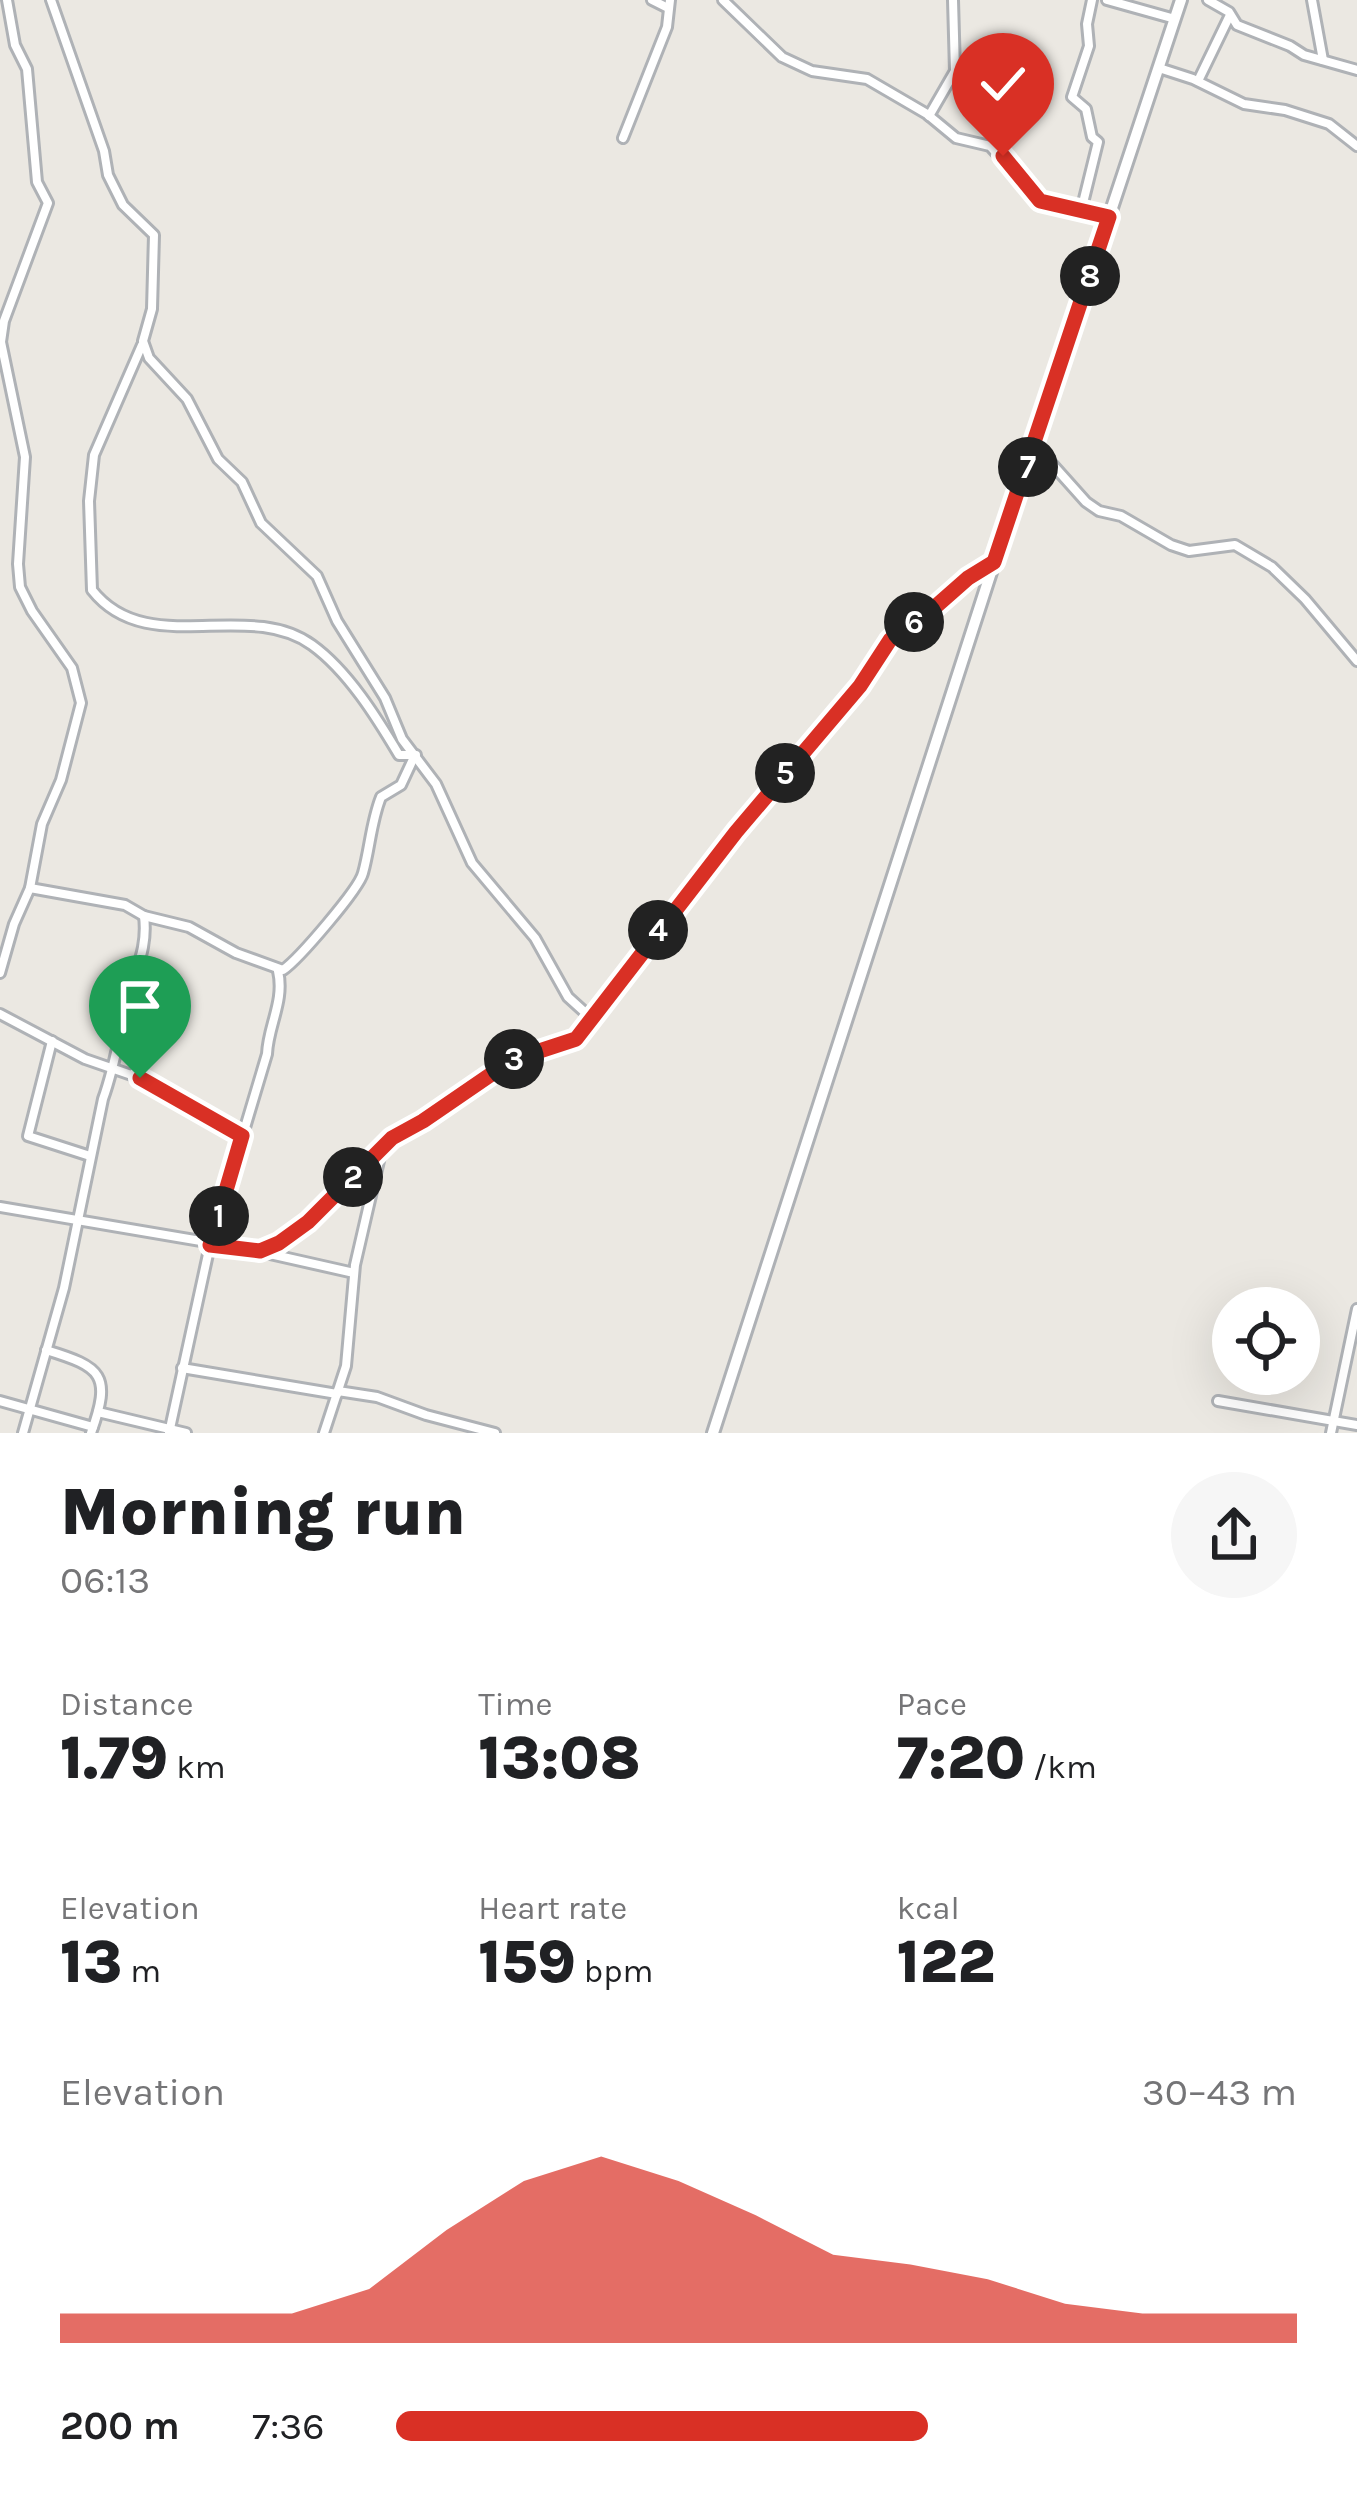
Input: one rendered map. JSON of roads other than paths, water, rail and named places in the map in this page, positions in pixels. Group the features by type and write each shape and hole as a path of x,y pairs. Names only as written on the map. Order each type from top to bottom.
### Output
{"main road":[{"path":"713,1433 1181,0"}],"street":[{"path":"0,973 30,888 42,824 61,780 81,703 72,668 24,596 18,563 25,457 1,333 48,203 38,182 27,69 15,45 7,0"},
{"path":"51,0 104,151 108,175 126,210 154,235 152,310 94,455 89,501 92,590 108,608 156,626 254,628 305,641 362,699 399,755 416,755"},
{"path":"623,138 668,27 669,4 658,6 652,0"},
{"path":"723,0 782,57 821,73 860,76 929,116 956,138 994,149 1040,201 1109,217"},
{"path":"929,116 956,71 953,0"},
{"path":"1081,211 1098,142 1086,109 1072,97 1089,46 1092,0"},
{"path":"1107,0 1175,19"},
{"path":"1208,0 1230,14 1237,25 1357,70"},
{"path":"1312,0 1323,59"},
{"path":"1198,81 1230,14"},
{"path":"1159,68 1244,104 1329,124 1357,146"},
{"path":"142,344 187,399 218,459 242,482 261,523 321,583 337,621 385,698 402,739 436,784 474,865 535,938 568,998 590,1018"},
{"path":"1036,446 1099,511 1121,516 1189,550 1235,544 1272,567 1357,661"},
{"path":"260,1251 297,1232 382,1147 512,1060 576,1039 736,832 860,686 890,640 994,562"},
{"path":"30,888 113,902 144,916 189,927 284,970 305,952 356,889 381,797 401,785 416,755"},
{"path":"22,1433 64,1288 129,993 146,948 144,916"},
{"path":"170,1432 210,1245 268,1035 276,1024 277,970"},
{"path":"0,1015 140,1078 242,1136"},
{"path":"52,1041 27,1132 41,1143 90,1156"},
{"path":"324,1433 346,1366 354,1273 382,1147"},
{"path":"0,1208 260,1251 354,1273"},
{"path":"1331,1433 1357,1309"},
{"path":"0,1401 92,1430 102,1389 95,1369 46,1350"},
{"path":"182,1368 376,1397 495,1433"},
{"path":"1219,1402 1357,1425"},
{"path":"98,1412 186,1433"}]}
